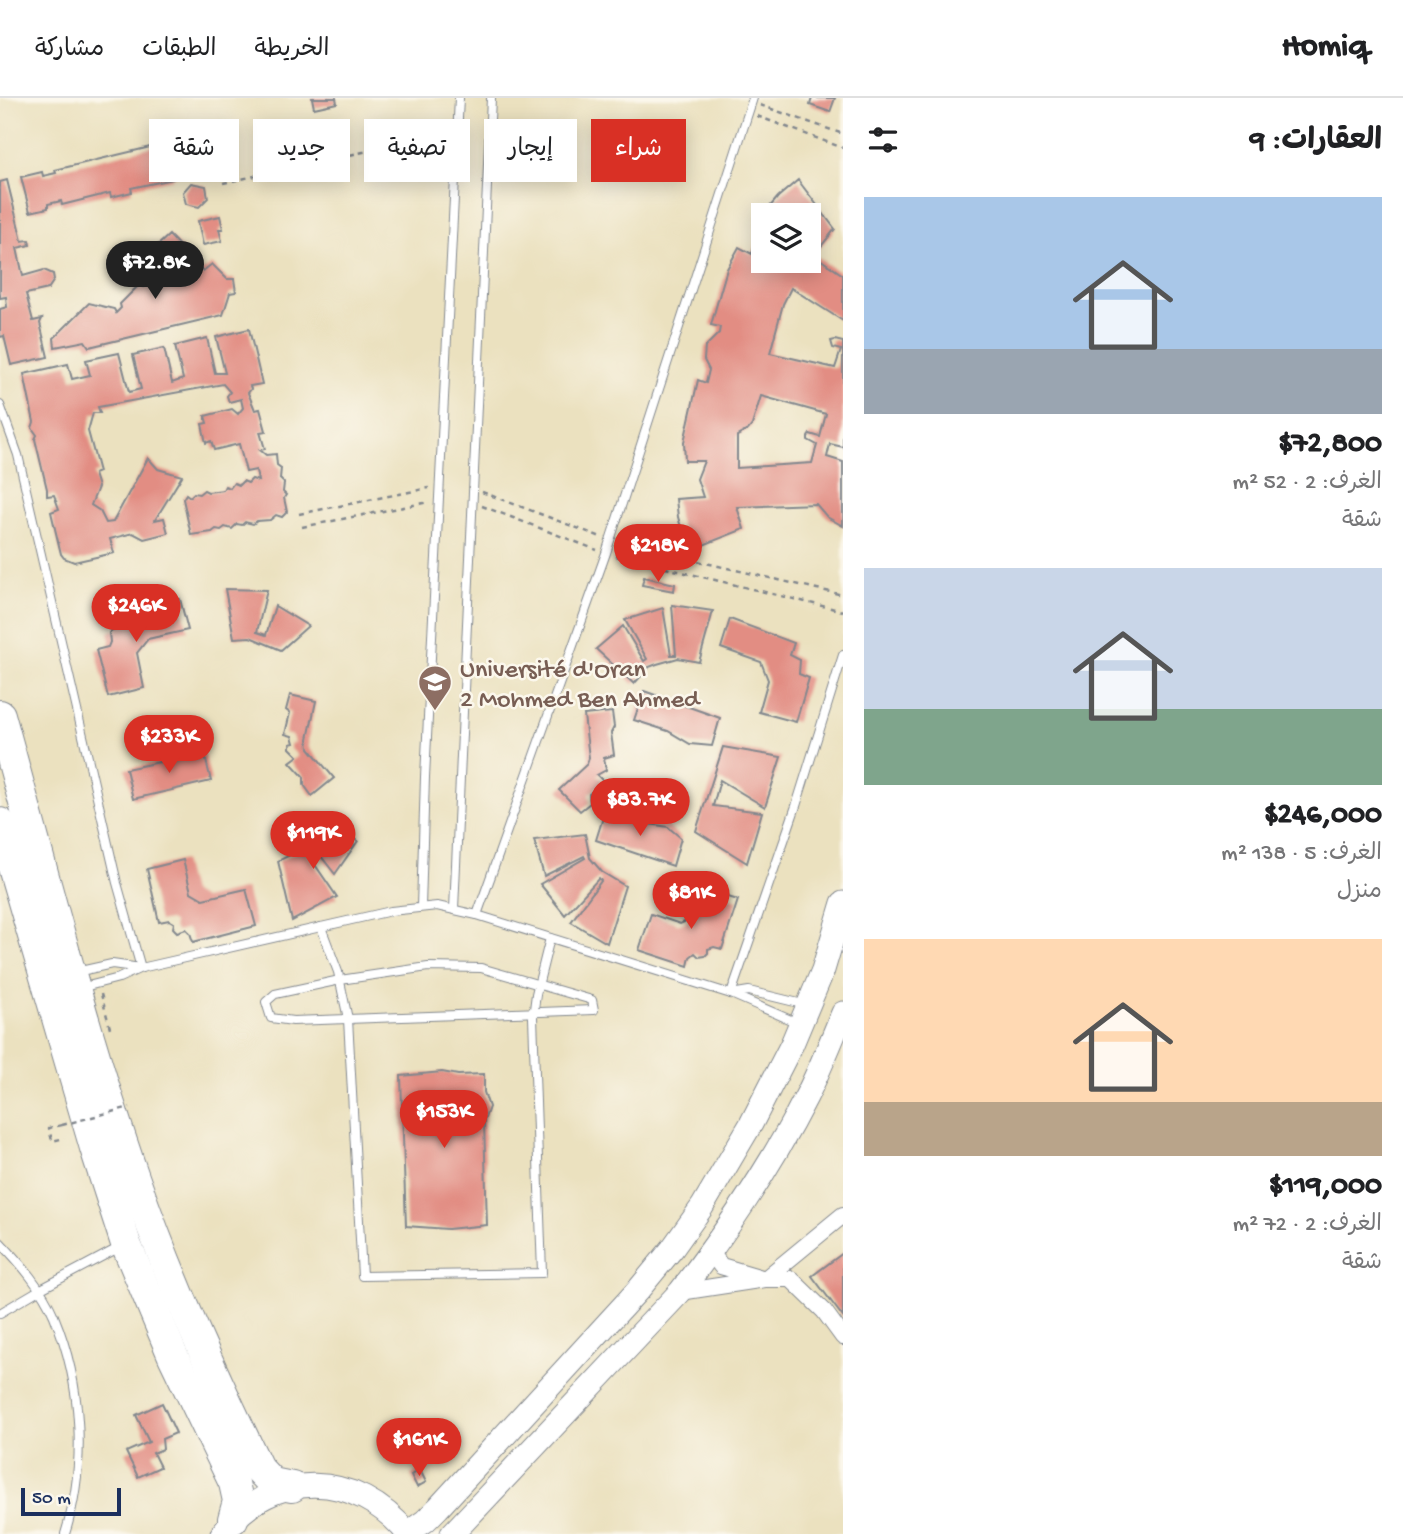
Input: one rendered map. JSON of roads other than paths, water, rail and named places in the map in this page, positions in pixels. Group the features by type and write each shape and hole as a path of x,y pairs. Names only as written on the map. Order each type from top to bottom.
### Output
{"highway":[{"path":"0,716 82,982 140,1239 173,1356 234,1483 238,1501 228,1527"},
{"path":"0,823 94,1148 140,1239 200,1345 258,1468 272,1483 292,1487"}],"main road":[{"path":"228,1527 260,1499 292,1487 314,1485 356,1493 376,1503 393,1517 407,1534 438,1508 639,1289 702,1207 751,1124 804,1015 822,970 843,902"},
{"path":"452,1534 680,1292 711,1252 761,1178 806,1097 843,1013"}],"street":[{"path":"765,1279 843,1215"},
{"path":"711,1252 721,1266 765,1279"},
{"path":"680,1292 765,1279 791,1279 824,1311 843,1338"}],"lane":[{"path":"421,906 459,98"},
{"path":"454,909 491,98"},
{"path":"477,915 606,553 752,100"},
{"path":"0,405 18,455 117,883 141,968"},
{"path":"731,994 796,806 843,655"},
{"path":"82,982 119,978 141,968 321,927 421,906 437,906 477,915 804,1015"},
{"path":"321,927 340,980 348,1019 362,1276 542,1273 533,1013 550,939"},
{"path":"82,982 113,964 141,968"},
{"path":"428,967 481,968 538,983 592,1000 594,1010 293,1021 271,1018 266,1002 275,994 340,980 428,967"},
{"path":"731,994 749,991 804,1015"},
{"path":"0,1313 39,1290 140,1239"},
{"path":"0,1242 39,1290 54,1317 75,1396 79,1437 78,1476 72,1514 65,1534"}],"place":[{"name":"Université d'Oran 2 Mohmed Ben Ahmed","path":"435,712"}]}
